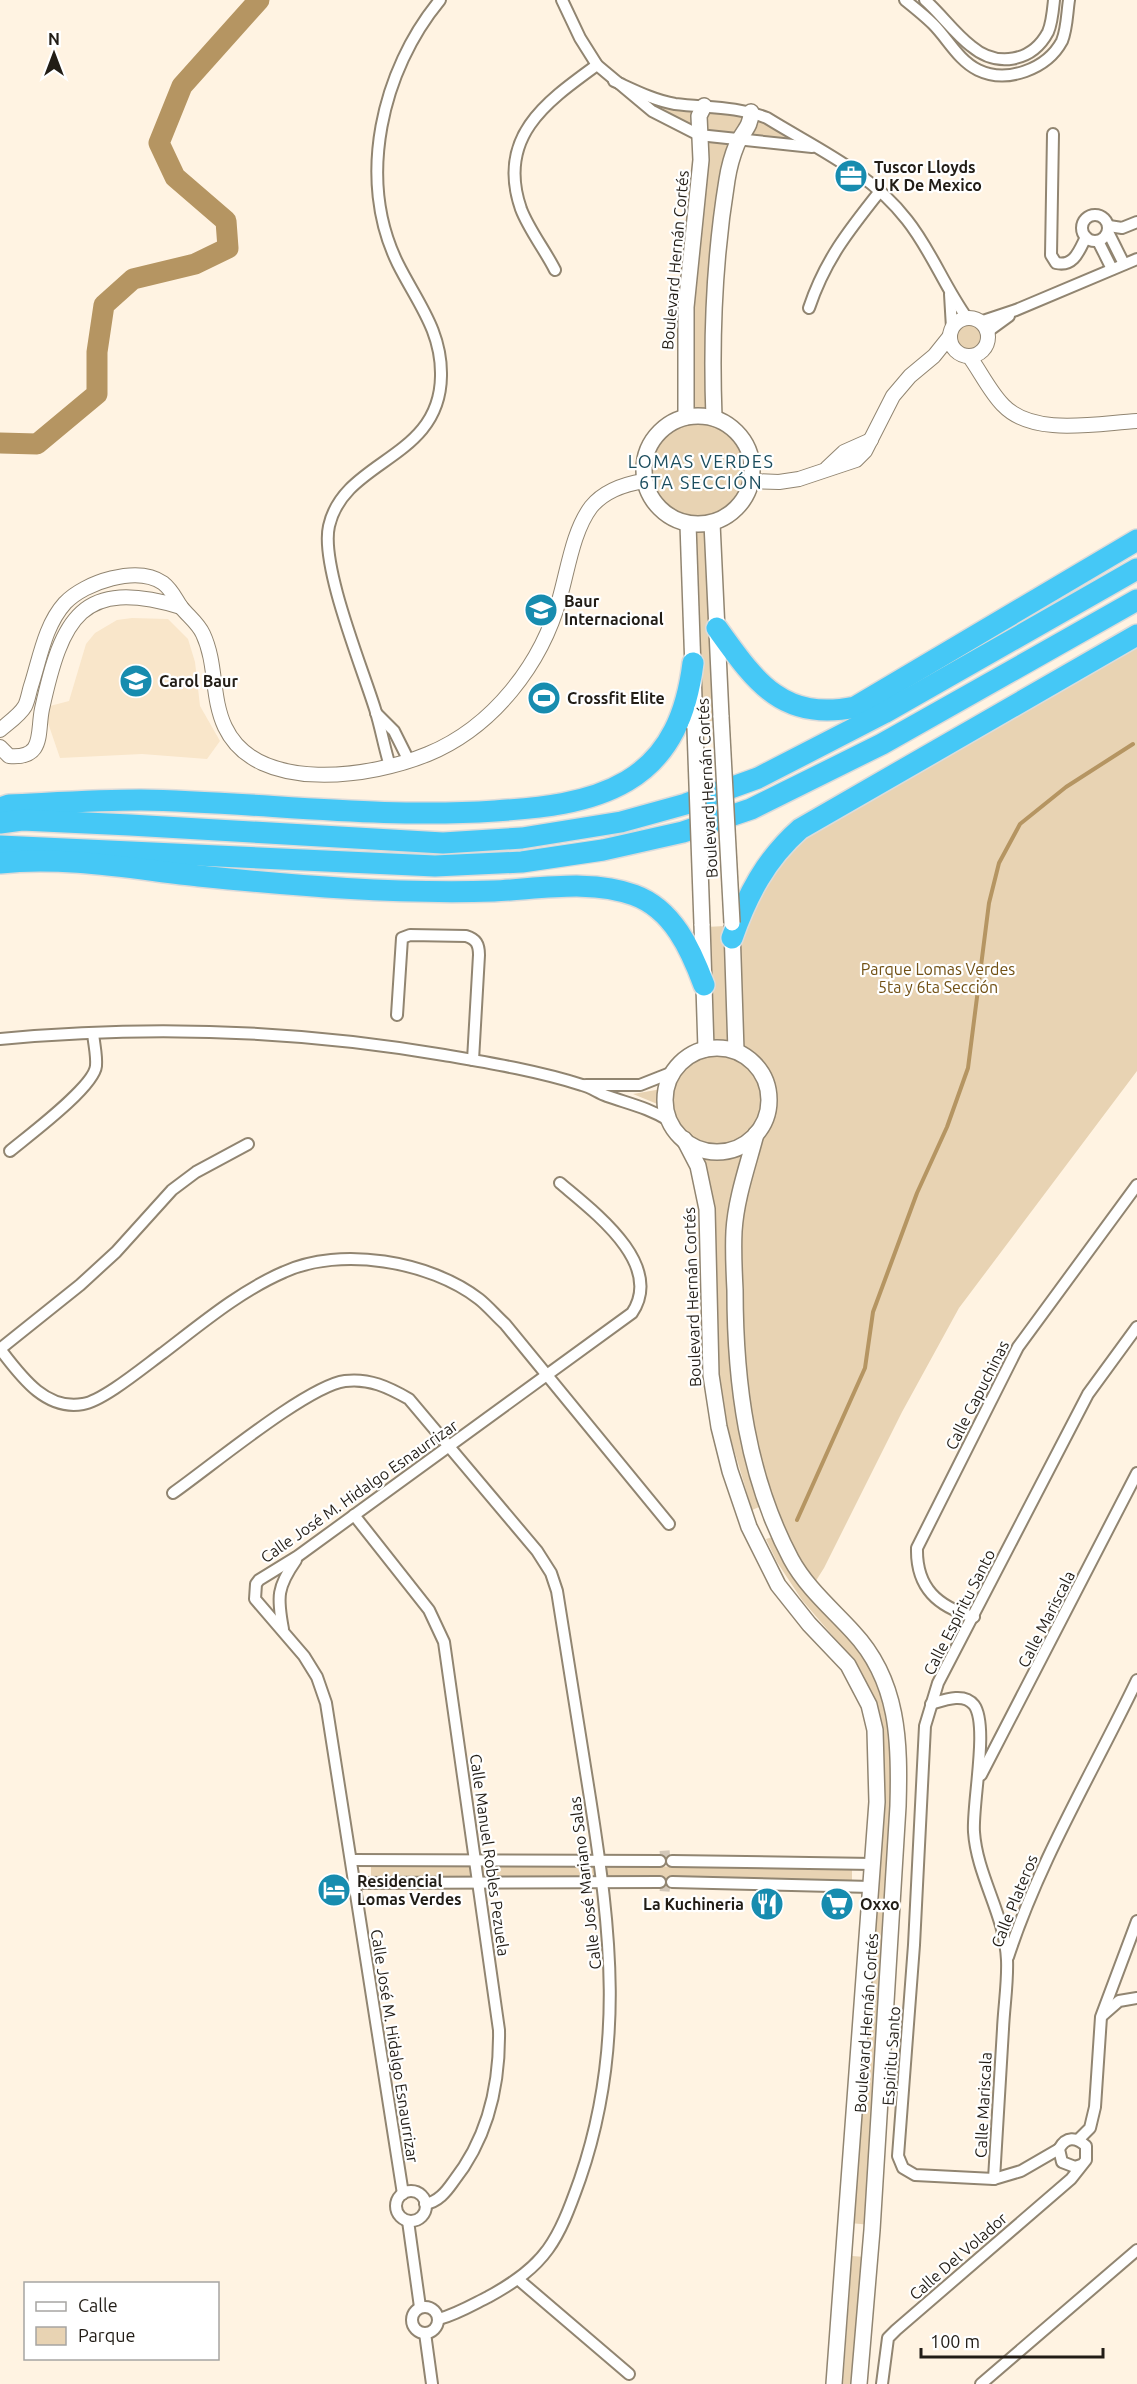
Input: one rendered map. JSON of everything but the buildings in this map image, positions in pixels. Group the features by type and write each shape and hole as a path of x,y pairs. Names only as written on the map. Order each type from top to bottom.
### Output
{"highway":[{"path":"717,628 744,666 789,705 812,711 844,710 855,707 1137,540"},
{"path":"0,823 22,820 443,843 522,838 621,822 686,804 758,778 884,713 1137,569"},
{"path":"0,846 435,866 522,862 603,850 683,832 751,809 882,744 1137,600"},
{"path":"732,930 763,869 785,842 800,829 1137,635"},
{"path":"0,808 9,805 140,800 320,811 447,814 533,808 568,802 605,793 628,781 648,765 664,747 683,716 693,663"},
{"path":"0,863 58,862 362,891 455,892 606,888 636,895 669,921 683,936 693,954 704,986"}],"main road":[{"name":"Boulevard Hernán Cortés","path":"686,417 686,307 701,160 699,116 704,106"},
{"path":"714,418 713,319 718,231 729,164 739,141 749,128 751,112"},
{"path":"686,417 714,418 731,428 744,442 752,461 752,480 747,495 726,517 712,523 688,524 668,516 652,501 644,480 644,460 652,440 667,426 686,417"},
{"name":"Boulevard Hernán Cortés","path":"712,523 736,1051"},
{"name":"Boulevard Hernán Cortés","path":"688,524 706,1049"},
{"path":"721,1048 736,1051 756,1066 767,1087 767,1112 756,1134 738,1147 715,1151 704,1150 684,1139 670,1121 665,1097 673,1072 681,1062 706,1049 721,1048"},
{"name":"Boulevard Hernán Cortés","path":"756,1134 738,1205 734,1231 735,1325 743,1418 770,1511 792,1561 812,1587 868,1649 891,1695 897,1721 898,1806 872,2230 859,2384"},
{"name":"Boulevard Hernán Cortés","path":"684,1139 698,1166 707,1209 711,1375 719,1427 747,1520 778,1585 809,1624 848,1665 869,1705 875,1730 877,1771 873,1864 834,2384"},
{"path":"747,1520 770,1511"},
{"path":"756,1541 778,1532"},
{"path":"847,2227 872,2230"},
{"path":"845,2252 869,2254"}],"street":[{"path":"390,766 376,713 336,588 328,555 329,526 341,499 362,478 418,436 434,412 441,378 439,342 426,311 397,262 384,223 378,183 379,143 386,102 396,71 414,36 440,0"},
{"path":"562,0 580,38 597,65 652,111 699,135 815,148"},
{"path":"905,0 934,25 959,56 979,70 1006,76 1033,69 1053,52 1062,40 1069,0"},
{"path":"926,0 971,47 996,60 1020,58 1038,46 1049,30 1054,0"},
{"path":"555,270 522,212 514,183 518,150 530,121 550,99 597,65"},
{"path":"614,81 654,99 751,112 767,118 861,173 906,218 926,246 950,294 978,324 988,382"},
{"path":"1053,134 1051,255 1056,263 1064,264 1073,260 1086,237 1082,226 1089,216 1102,216 1124,264"},
{"path":"809,308 817,283 838,244 880,191"},
{"path":"1098,241 1108,229 1122,228 1137,222"},
{"path":"1086,237 1098,241 1112,269"},
{"path":"752,480 779,482 799,479 826,468 844,452 871,440 893,396 910,376 934,356 958,321 978,324 1137,259"},
{"path":"950,294 951,344 988,382 1003,405 1021,418 1037,424 1137,421"},
{"path":"934,356 982,350"},
{"path":"0,730 25,706 50,625 65,603 87,586 105,579 129,576 160,581 172,591 181,607 202,631 208,646 216,701 226,730 247,753 287,772 332,774 409,761 446,745 464,734 481,722 516,686 547,635 557,611 575,542 591,507 612,491 644,480"},
{"path":"0,747 9,756 22,757 38,743 42,710 66,631 78,615 108,597 131,596 181,607"},
{"path":"376,713 394,731 409,761"},
{"path":"397,1015 402,938 422,935 466,936 474,939 479,946 479,955 473,1060"},
{"path":"0,1039 140,1031 241,1033 351,1041 473,1060 584,1085 606,1096 651,1109 670,1121"},
{"path":"10,1151 66,1104 91,1078 96,1067 93,1033"},
{"path":"584,1085 610,1083 626,1086 653,1081 673,1072"},
{"path":"624,1100 626,1086"},
{"path":"248,1144 196,1172 172,1190 102,1265 0,1349 25,1380 44,1396 62,1403 83,1404 96,1399 134,1374 231,1302 284,1271 323,1261 385,1261 450,1281 479,1299 505,1324 669,1524"},
{"name":"Calle José M. Hidalgo Esnaurrizar","path":"403,2194 326,1703 317,1677 283,1629 259,1607 255,1590 260,1580 298,1556 632,1313 640,1293 641,1278 627,1250 610,1228 560,1183"},
{"name":"Calle Capuchinas","path":"974,1617 952,1611 933,1597 922,1580 916,1563 917,1548 1018,1347 1137,1185"},
{"name":"Calle Espíritu Santo","path":"914,1945 926,1726 938,1683 1088,1394 1137,1327"},
{"name":"Calle José Mariano Salas","path":"173,1493 308,1396 343,1381 366,1380 388,1387 410,1399 537,1551 551,1573 557,1591 603,1882 611,1998 610,2047 602,2100 590,2149 559,2233 533,2268 519,2280 468,2307 439,2319"},
{"name":"Calle Mariscala","path":"979,1778 1137,1473"},
{"name":"Calle Manuel Robles Pezuela","path":"354,1515 429,1610 439,1627 448,1665 499,2030 496,2086 478,2144 445,2193 433,2203 425,2204"},
{"path":"283,1629 279,1606 281,1582 298,1556"},
{"name":"Calle Plateros","path":"1007,1960 1023,1911 1059,1833 1137,1680"},
{"name":"Calle Plateros","path":"931,1704 956,1697 974,1705 979,1716 979,1778 974,1805 974,1835 1000,1921 1007,1960"},
{"path":"351,1860 645,1860 660,1858"},
{"path":"672,1858 687,1862 873,1864"},
{"path":"709,1862 709,1882"},
{"path":"354,1883 646,1882 660,1884"},
{"path":"672,1884 709,1882 871,1887"},
{"path":"1078,2139 1090,2128 1095,2107 1101,2018 1137,1921"},
{"name":"Espiritu Santo","path":"914,1945 898,2156 903,2168 915,2175 994,2179"},
{"name":"Calle Mariscala","path":"994,2179 1007,1960"},
{"path":"1101,2018 1119,2001 1137,1998"},
{"path":"994,2179 1021,2171 1059,2149 1070,2139 1078,2139 1086,2146 1088,2152 1086,2160 1075,2167 1062,2163 1059,2149"},
{"name":"Calle Del Volador","path":"882,2384 888,2338 1063,2186 1081,2165"},
{"path":"417,2193 425,2204 421,2217 408,2221 402,2218 396,2205 403,2194 417,2193"},
{"path":"408,2221 420,2307 411,2319 413,2326 425,2333"},
{"path":"981,2384 1137,2250"},
{"path":"519,2280 629,2374"},
{"path":"420,2307 428,2306 435,2311 439,2319 437,2326 425,2333"},
{"path":"425,2333 432,2384"}],"shaded area":[{"name":"Carol Baur","path":"168,619 188,639 195,662 200,706 220,741 207,759 142,754 60,758 47,720 50,706 69,701 86,644 95,633 117,620"}],"green space":[{"path":"614,81 654,99 751,112 815,148 739,141 729,164 713,417 687,416 699,135"},
{"path":"969,318 982,324 988,337 982,350 969,356 956,350 950,337 956,324"},
{"path":"698,419 718,423 734,434 745,450 749,470 745,490 734,506 718,517 698,521 678,517 662,506 651,490 647,470 651,450 662,434 678,423"},
{"path":"711,524 721,717 695,728 689,525"},
{"name":"Parque Lomas Verdes 5ta y 6ta Sección","path":"1137,635 1137,1071 959,1308 902,1412 824,1568 812,1587 764,1505 752,1510 724,1416 718,1374 716,1259 688,1143 711,1152 734,1151 749,1144 734,1258 751,1165 769,1111 771,1093 764,1074 755,1063 738,1052 733,938 774,855"},
{"path":"725,926 729,1050 708,1049 706,927"},
{"path":"724,1054 738,1059 747,1064 763,1081 766,1101 760,1120 746,1136 728,1146 708,1147 688,1136 672,1110 633,1094 673,1087 687,1068 708,1055"},
{"path":"776,1536 877,1669 898,1757 871,2225 850,2223 876,1705 850,1656 802,1600 777,1562 766,1539"},
{"path":"371,1866 852,1867 852,1880 371,1879"},
{"path":"852,2256 865,2257 857,2384 843,2384"}],"waterway":[{"path":"0,443 37,444 97,394 97,352 104,305 133,279 195,264 228,248 226,221 175,177 159,143 182,86 259,0"},
{"path":"797,1520 865,1368 873,1312 917,1193 947,1127 968,1068 989,903 999,863 1020,824 1066,787 1133,744"}],"tunnel":[{"path":"660,1856 672,1855"},
{"path":"660,1886 673,1887"}],"place":[{"name":"Tuscor Lloyds U K De Mexico","path":"851,176"},
{"name":"Baur Internacional","path":"541,610"},
{"name":"Carol Baur","path":"136,681"},
{"name":"Crossfit Elite","path":"544,698"},
{"name":"Residencial Lomas Verdes","path":"334,1890"},
{"name":"La Kuchineria","path":"767,1904"},
{"name":"Oxxo","path":"837,1904"}],"district":[{"name":"LOMAS VERDES 6TA SECCIÓN","path":"701,472"}]}
